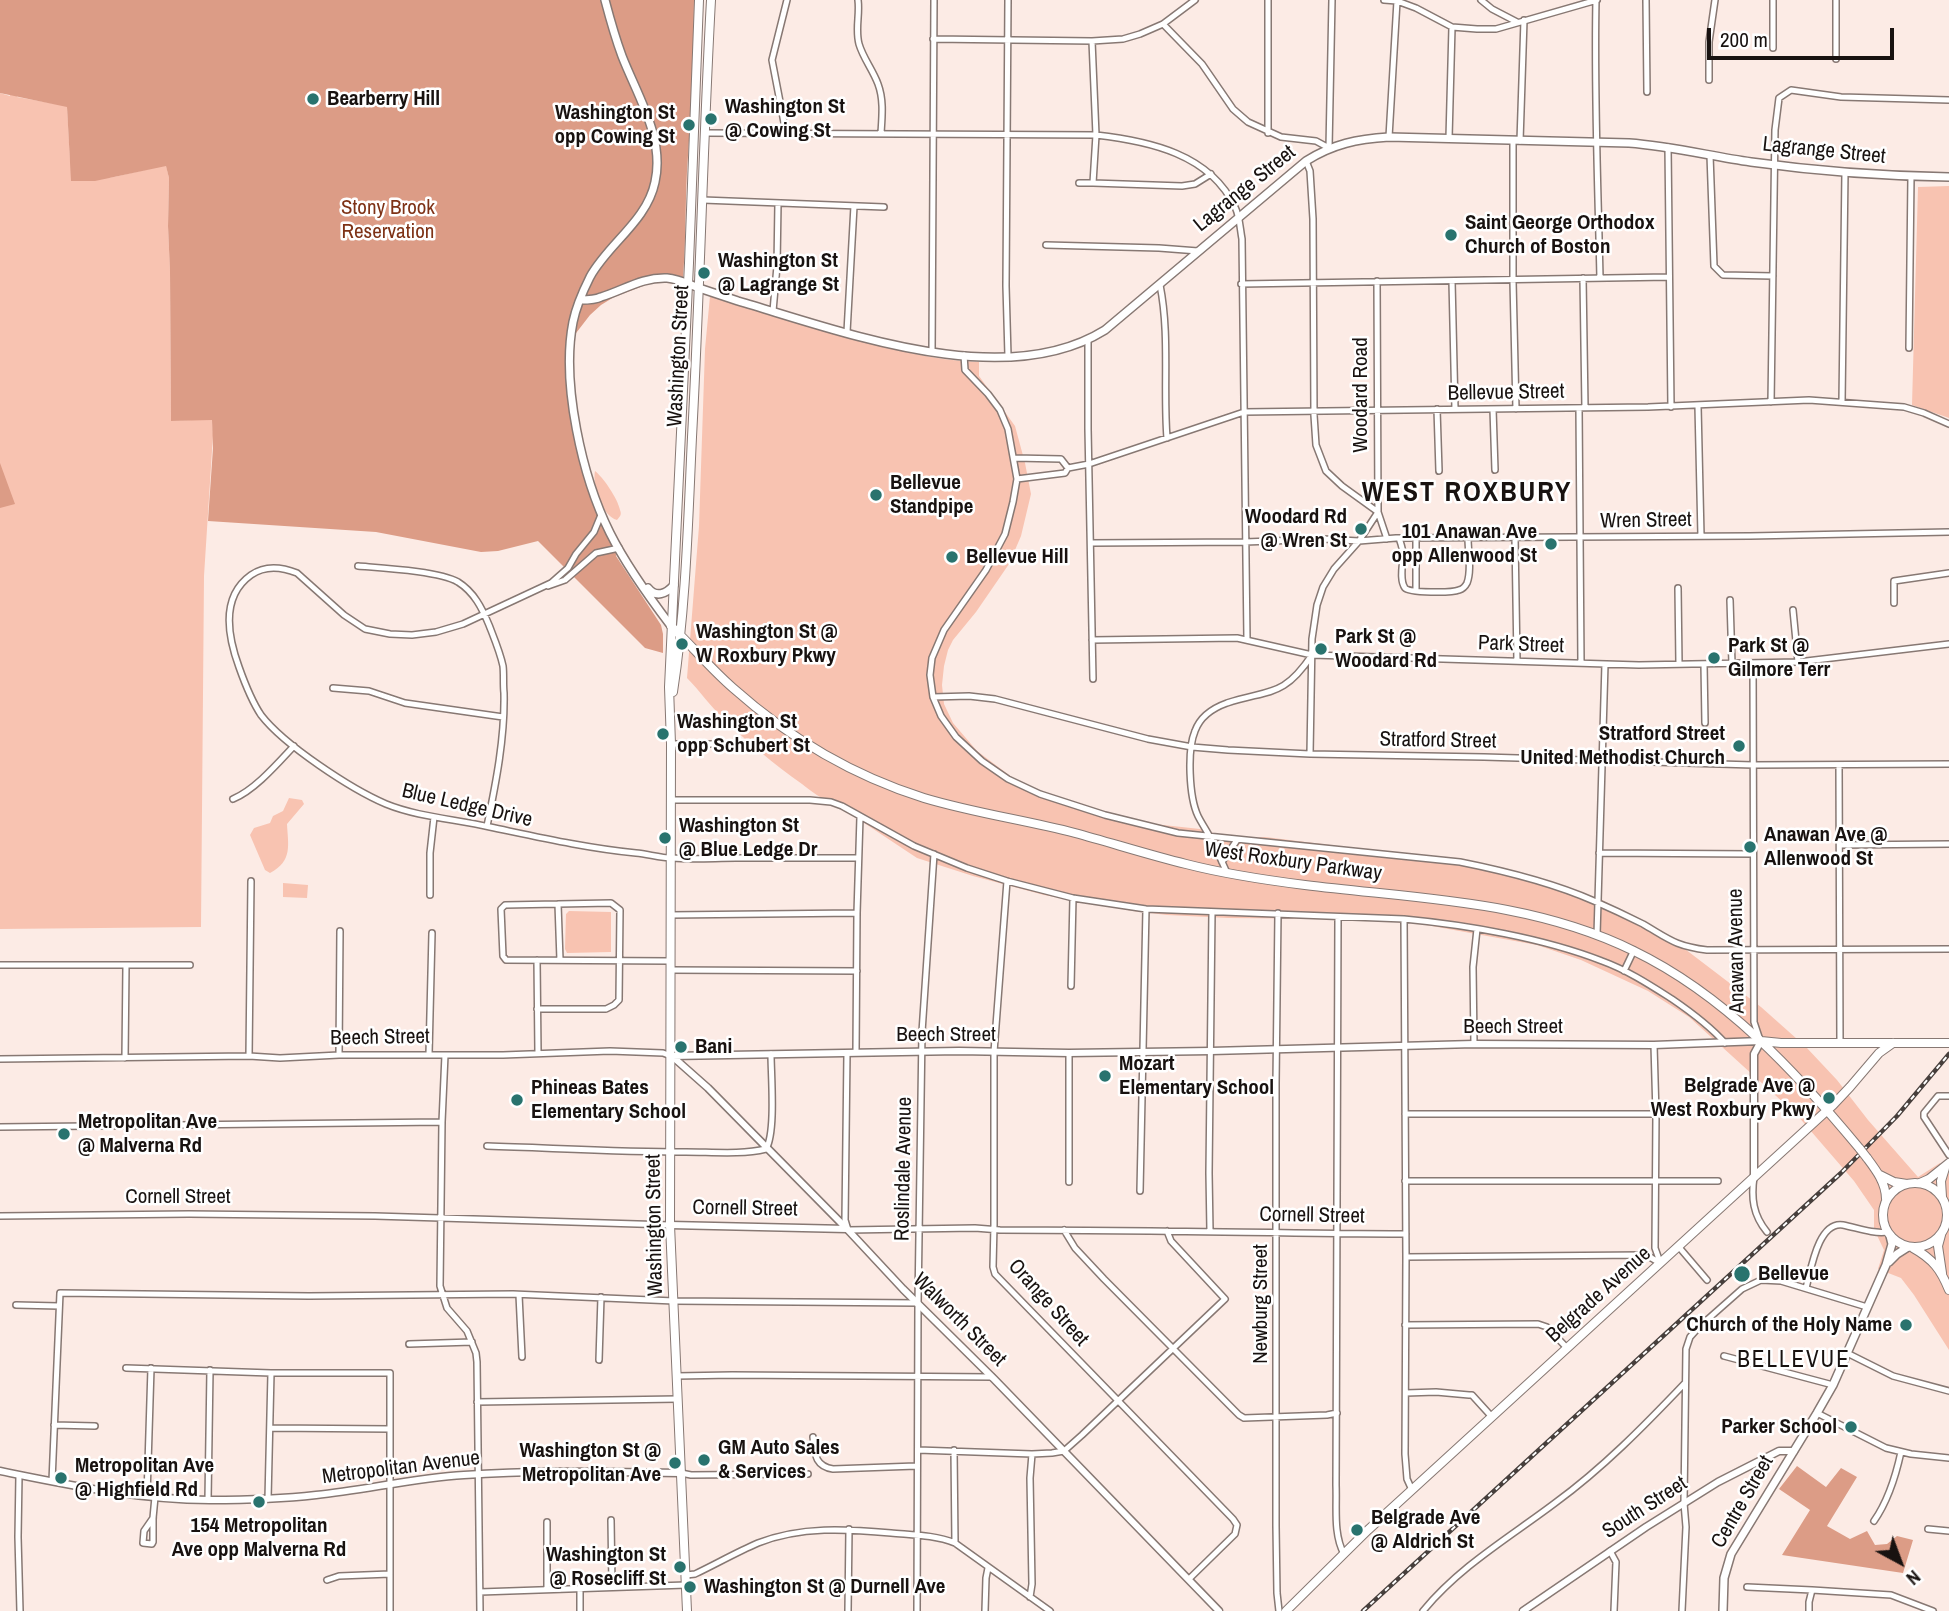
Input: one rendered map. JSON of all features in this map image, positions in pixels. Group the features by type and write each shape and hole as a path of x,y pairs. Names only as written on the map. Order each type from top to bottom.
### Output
{"main road":[{"path":"605,0 613,31 650,125 656,149 655,182 644,207 591,276 580,300 569,349 571,385 580,446 601,514 626,561 671,626"},
{"name":"Washington Street","path":"687,1611 670,1225 671,744 667,657 674,585 699,0"},
{"name":"Washington Street","path":"670,712 680,634 687,543 711,0"},
{"name":"Lagrange Street","path":"580,300 600,298 647,279 666,278 889,344 964,355 1032,355 1059,351 1105,330 1306,161 1329,148 1359,139 1389,137 1629,143 1845,172 1949,177"},
{"path":"626,561 651,592 664,594 674,585"},
{"name":"West Roxbury Parkway","path":"671,626 733,688 760,710 811,745 855,770 909,793 1227,873 1305,885 1481,905 1525,914 1597,935 1634,950 1699,990 1761,1041 1827,1110 1878,1172 1886,1191 1886,1202"},
{"name":"Beech Street","path":"1761,1041 1893,1043"},
{"path":"1893,1043 1949,1043"},
{"name":"Belgrade Avenue","path":"1286,1611 1412,1490 1827,1110 1879,1054 1893,1043"},
{"path":"1942,1273 1926,1256 1900,1244 1889,1234 1883,1217 1886,1202 1896,1189 1929,1179 1948,1164"},
{"path":"1948,1164 1941,1181 1947,1214 1946,1224 1938,1246 1942,1273 1949,1290"},
{"path":"1878,1172 1894,1182 1930,1187 1943,1199"},
{"path":"1909,1247 1927,1245 1942,1233"},
{"name":"Centre Street","path":"1723,1611 1723,1583 1731,1553 1833,1385 1886,1265 1892,1244 1889,1234"},
{"name":"Centre Street","path":"1886,1265 1909,1247"}],"street":[{"path":"786,133 772,60 787,0"},
{"path":"858,0 857,33 865,60 879,86 882,102 881,133"},
{"path":"932,352 934,0"},
{"path":"1008,0 1008,356"},
{"path":"933,39 1123,39 1163,24 1195,0"},
{"path":"1268,0 1268,133"},
{"path":"1163,24 1202,64 1233,109 1248,122 1268,133 1315,141 1329,148 1332,0"},
{"path":"1384,0 1397,1 1416,8 1452,27 1477,29 1496,29 1596,0 1600,278"},
{"path":"1481,0 1492,9 1520,21"},
{"path":"1646,0 1647,92"},
{"path":"1709,80 1709,42 1715,0"},
{"path":"1773,0 1773,48"},
{"path":"1836,0 1836,59"},
{"path":"1389,137 1397,1"},
{"path":"1516,409 1513,281 1520,21"},
{"path":"1449,138 1452,27"},
{"path":"1093,41 1096,135 1093,183"},
{"path":"1771,402 1775,130 1779,98 1791,90 1841,97 1949,100"},
{"path":"706,133 1096,135 1165,149 1194,162 1210,174 1225,190 1236,208 1242,239 1247,639"},
{"path":"1668,147 1671,407"},
{"path":"1710,155 1714,266 1723,275 1773,276"},
{"path":"1306,161 1310,171 1313,219 1316,445 1326,471 1378,512 1323,587 1313,622 1310,754"},
{"path":"1842,402 1845,172"},
{"path":"1079,183 1182,187 1195,184 1210,174"},
{"path":"1909,348 1911,176"},
{"path":"703,200 884,207"},
{"path":"773,311 778,203"},
{"path":"848,332 854,206"},
{"path":"1046,245 1198,251"},
{"path":"1241,284 1669,277"},
{"path":"1581,663 1583,278"},
{"name":"Woodard Road","path":"1377,281 1378,512 1387,539"},
{"path":"1452,281 1455,409"},
{"path":"1160,285 1165,332 1167,438"},
{"path":"1088,340 1093,679"},
{"path":"933,697 930,675 937,643 986,570 1004,534 1017,479 1008,429 1000,410 965,370 964,355"},
{"name":"Bellevue Street","path":"1017,479 1057,476 1065,473 1068,468 1089,464 1244,412 1671,407 1809,400 1903,407 1949,425"},
{"path":"1698,406 1701,536"},
{"path":"1493,409 1495,470"},
{"path":"1437,410 1439,471"},
{"name":"Bellevue Street","path":"1014,458 1061,459 1068,468"},
{"name":"Blue Ledge Drive","path":"545,586 568,568 594,532 601,514"},
{"name":"Wren Street","path":"1091,542 1245,542 1324,538 1359,541 1399,538 1776,536 1949,532"},
{"path":"1399,538 1403,553 1403,585 1408,591 1448,592 1461,590 1466,586 1468,538"},
{"path":"1416,538 1416,592"},
{"path":"1516,538 1517,661"},
{"name":"Blue Ledge Drive","path":"619,548 596,553 565,580 545,586 463,624 436,632 412,635 365,629 344,615 297,573 276,568 255,572 239,587 233,599 229,621 231,644 254,704 272,727 332,773 385,803 434,817 571,845 671,858 858,858"},
{"path":"358,566 443,576 456,581 471,592 485,614 503,668 503,717 494,796 487,826"},
{"path":"1894,603 1894,581 1949,573"},
{"path":"1678,588 1679,664"},
{"path":"1730,600 1732,664"},
{"path":"1793,610 1798,662"},
{"name":"Park Street","path":"1092,640 1247,639 1312,655 1605,664 1798,662 1949,644"},
{"path":"1227,873 1192,798 1190,785 1195,730 1206,715 1216,708 1273,692 1291,681 1312,655"},
{"name":"Anawan Avenue","path":"1753,663 1755,1022 1761,1041 1754,1054 1753,1205 1758,1220 1767,1232"},
{"path":"1597,935 1605,664"},
{"path":"1704,664 1705,723"},
{"path":"333,688 369,691 405,704 503,717"},
{"name":"Stratford Street","path":"933,697 969,696 995,699 1090,725 1192,747 1310,754 1753,765 1949,764"},
{"name":"West Roxbury Parkway","path":"933,697 948,727 982,761 1008,779 1040,794 1105,815 1178,833 1460,862 1538,881 1597,902 1642,924 1672,943 1707,950 1754,949"},
{"path":"671,744 733,744"},
{"path":"233,799 250,789 294,746"},
{"path":"1839,765 1840,1043"},
{"path":"671,800 831,802 934,855 1007,881 1073,898 1146,909 1404,919 1477,929 1573,950 1624,971 1691,1012 1725,1043"},
{"path":"430,895 430,853 434,817"},
{"path":"856,1052 860,817"},
{"path":"1222,862 1237,840"},
{"path":"1840,845 1949,844"},
{"path":"1600,853 1753,853"},
{"name":"Roslindale Avenue","path":"917,1611 918,1229 922,1032 934,855"},
{"path":"249,1056 251,881"},
{"name":"Orange Street","path":"1007,881 994,1052 993,1267 995,1274 1237,1525 1236,1534 1189,1579"},
{"path":"1071,986 1073,898"},
{"path":"537,1009 610,1008 619,1000 620,961 620,910 611,903 505,905 501,909 503,956 506,960 620,961 857,971"},
{"path":"558,904 559,960"},
{"path":"1140,1191 1146,909"},
{"path":"1210,1231 1212,912"},
{"path":"670,915 857,913"},
{"name":"Newburg Street","path":"1279,913 1279,1611"},
{"path":"1338,917 1337,1532 1344,1554"},
{"path":"1404,919 1406,1468 1412,1490"},
{"path":"1474,1044 1473,967 1477,929"},
{"path":"340,931 340,1055"},
{"path":"429,1054 432,933"},
{"path":"1754,949 1949,949"},
{"path":"1624,971 1634,950"},
{"path":"537,960 538,1053"},
{"path":"0,965 190,965"},
{"path":"125,1058 126,966"},
{"name":"Beech Street","path":"0,1059 249,1056 280,1058 610,1051 663,1053 671,1056 856,1052 1069,1053 1474,1044 1654,1045 1761,1041"},
{"path":"1654,1045 1655,1248 1660,1263"},
{"path":"847,1053 845,1220 848,1230"},
{"path":"1069,1053 1069,1182"},
{"path":"487,1146 671,1152 766,1149 770,1143 771,1126 771,1054"},
{"path":"445,1055 440,1286 447,1308 467,1331 478,1362 480,1611"},
{"name":"Walworth Street","path":"671,1056 700,1081 848,1230 1219,1611"},
{"path":"1949,1096 1938,1096 1924,1113 1926,1121 1949,1155"},
{"path":"1713,1110 1754,1109"},
{"path":"1405,1114 1656,1114"},
{"path":"0,1127 442,1122"},
{"path":"1405,1181 1718,1181"},
{"name":"Cornell Street","path":"0,1216 189,1214 441,1218 848,1230 1406,1234"},
{"path":"1806,1288 1822,1237 1831,1227 1838,1225 1889,1234"},
{"path":"1063,1230 1075,1248 1239,1415 1244,1418 1338,1413"},
{"path":"918,1450 1032,1454 1064,1451 1225,1299 1171,1241 1167,1231"},
{"path":"1678,1246 1707,1280"},
{"path":"1406,1257 1642,1255 1660,1263"},
{"path":"1682,1611 1686,1527 1685,1383 1686,1349 1690,1337 1742,1289 1765,1280 1781,1281 1867,1307"},
{"path":"51,1481 60,1293 309,1296 442,1294 674,1301 918,1303"},
{"path":"519,1295 522,1357"},
{"path":"598,1360 601,1297"},
{"path":"16,1305 59,1306"},
{"path":"1405,1325 1538,1324 1547,1327 1567,1348"},
{"path":"410,1344 471,1342"},
{"path":"1847,1353 1893,1376 1949,1391"},
{"path":"1724,1356 1833,1385"},
{"path":"125,1368 271,1373 390,1373 390,1611"},
{"path":"151,1368 153,1518"},
{"path":"208,1500 210,1370"},
{"path":"268,1499 271,1373"},
{"path":"677,1376 992,1377"},
{"path":"1427,1610 1459,1573 1558,1502 1613,1456 1685,1383"},
{"path":"1406,1393 1472,1395 1492,1417"},
{"path":"477,1402 678,1399"},
{"path":"1817,1413 1886,1448 1949,1458"},
{"path":"54,1425 95,1426"},
{"path":"270,1428 390,1429"},
{"path":"813,1437 817,1459 824,1467 916,1466"},
{"path":"954,1450 955,1543"},
{"name":"South Street","path":"1523,1611 1718,1482 1779,1451 1794,1451"},
{"path":"1874,1521 1881,1511 1901,1452"},
{"path":"1030,1597 1032,1454"},
{"name":"Metropolitan Avenue","path":"0,1471 151,1496 208,1500 316,1495 462,1475 615,1472 691,1475 808,1474"},
{"path":"19,1475 20,1611"},
{"path":"611,1520 612,1586"},
{"path":"547,1522 547,1590"},
{"path":"480,1592 686,1580 760,1543 813,1531 849,1529 943,1538 955,1543 1050,1611"},
{"path":"848,1611 849,1529"},
{"path":"1928,1529 1949,1531"},
{"path":"1610,1551 1616,1562 1614,1611"},
{"path":"985,1611 988,1568"},
{"path":"327,1580 339,1576 390,1574"},
{"path":"1747,1587 1891,1595 1933,1611"},
{"path":"579,1611 580,1588"},
{"path":"1809,1611 1812,1590"}],"shaded area":[{"path":"0,0 17,97 67,106 70,161 81,181 114,177 166,165 169,178 171,421 212,419 213,435 204,576 201,927 0,929 0,93 10,96"},
{"path":"1949,186 1949,418 1912,405 1918,187"},
{"path":"710,296 895,349 945,359 979,362 979,376 1015,426 1031,494 1021,536 1009,564 953,640 944,666 944,704 953,723 977,751 1017,781 1056,801 1154,824 1200,829 1234,839 1265,837 1491,867 1585,899 1602,900 1627,913 1657,935 1681,946 1761,1007 1806,1047 1918,1177 1940,1163 1949,1174 1949,1350 1901,1278 1878,1269 1884,1250 1874,1229 1874,1210 1854,1181 1797,1115 1689,1017 1648,991 1581,960 1537,945 1415,923 1167,915 1044,895 973,876 917,858 813,792 751,744 718,713 687,678 699,526 705,349"},
{"path":"595,471 616,500 621,513 617,520 607,513 599,499"},
{"path":"289,798 302,800 304,804 287,824 286,858 270,873 265,870 250,835 254,828 270,823 273,816 283,811"},
{"path":"283,883 308,885 307,898 283,897"},
{"path":"569,911 611,912 611,952 567,953 566,914"}],"green space":[{"name":"Stony Brook Reservation","path":"0,0 694,0 682,288 672,283 651,283 614,297 590,315 573,337 576,424 585,466 615,539 616,556 661,625 663,653 645,648 538,541 498,551 481,552 376,532 208,521 213,448 212,420 171,421 169,178 166,166 95,181 71,181 67,107 0,93"},
{"path":"0,463 15,504 0,508"},
{"path":"1797,1466 1826,1487 1841,1468 1857,1477 1827,1526 1850,1539 1867,1531 1875,1545 1887,1544 1897,1536 1913,1540 1903,1573 1782,1555 1810,1510 1779,1489"}],"railway":[{"path":"1363,1611 1841,1173 1897,1116 1949,1054"}],"place":[{"name":"Bearberry Hill","path":"313,99"},
{"name":"Washington St @ Cowing St","path":"711,119"},
{"name":"Washington St opp Cowing St","path":"689,125"},
{"name":"Saint George Orthodox Church of Boston","path":"1451,235"},
{"name":"Washington St @ Lagrange St","path":"704,273"},
{"name":"Bellevue Standpipe","path":"876,495"},
{"name":"Woodard Rd @ Wren St","path":"1361,529"},
{"name":"101 Anawan Ave opp Allenwood St","path":"1551,544"},
{"name":"Bellevue Hill","path":"952,557"},
{"name":"Washington St @ W Roxbury Pkwy","path":"682,644"},
{"name":"Park St @ Woodard Rd","path":"1321,649"},
{"name":"Park St @ Gilmore Terr","path":"1714,658"},
{"name":"Washington St opp Schubert St","path":"663,734"},
{"name":"Stratford Street United Methodist Church","path":"1739,746"},
{"name":"Washington St @ Blue Ledge Dr","path":"665,838"},
{"name":"Anawan Ave @ Allenwood St","path":"1750,847"},
{"name":"Bani","path":"681,1047"},
{"name":"Mozart Elementary School","path":"1105,1076"},
{"name":"Belgrade Ave @ West Roxbury Pkwy","path":"1829,1098"},
{"name":"Phineas Bates Elementary School","path":"517,1100"},
{"name":"Metropolitan Ave @ Malverna Rd","path":"64,1134"},
{"name":"Bellevue","path":"1742,1274"},
{"name":"Church of the Holy Name","path":"1906,1325"},
{"name":"Parker School","path":"1851,1427"},
{"name":"GM Auto Sales & Services","path":"704,1460"},
{"name":"Washington St @ Metropolitan Ave","path":"675,1463"},
{"name":"Metropolitan Ave @ Highfield Rd","path":"61,1478"},
{"name":"154 Metropolitan Ave opp Malverna Rd","path":"259,1502"},
{"name":"Belgrade Ave @ Aldrich St","path":"1357,1530"},
{"name":"Washington St @ Rosecliff St","path":"680,1567"},
{"name":"Washington St @ Durnell Ave","path":"690,1587"}],"district":[{"name":"WEST ROXBURY","path":"1467,493"},
{"name":"BELLEVUE","path":"1794,1361"}]}
